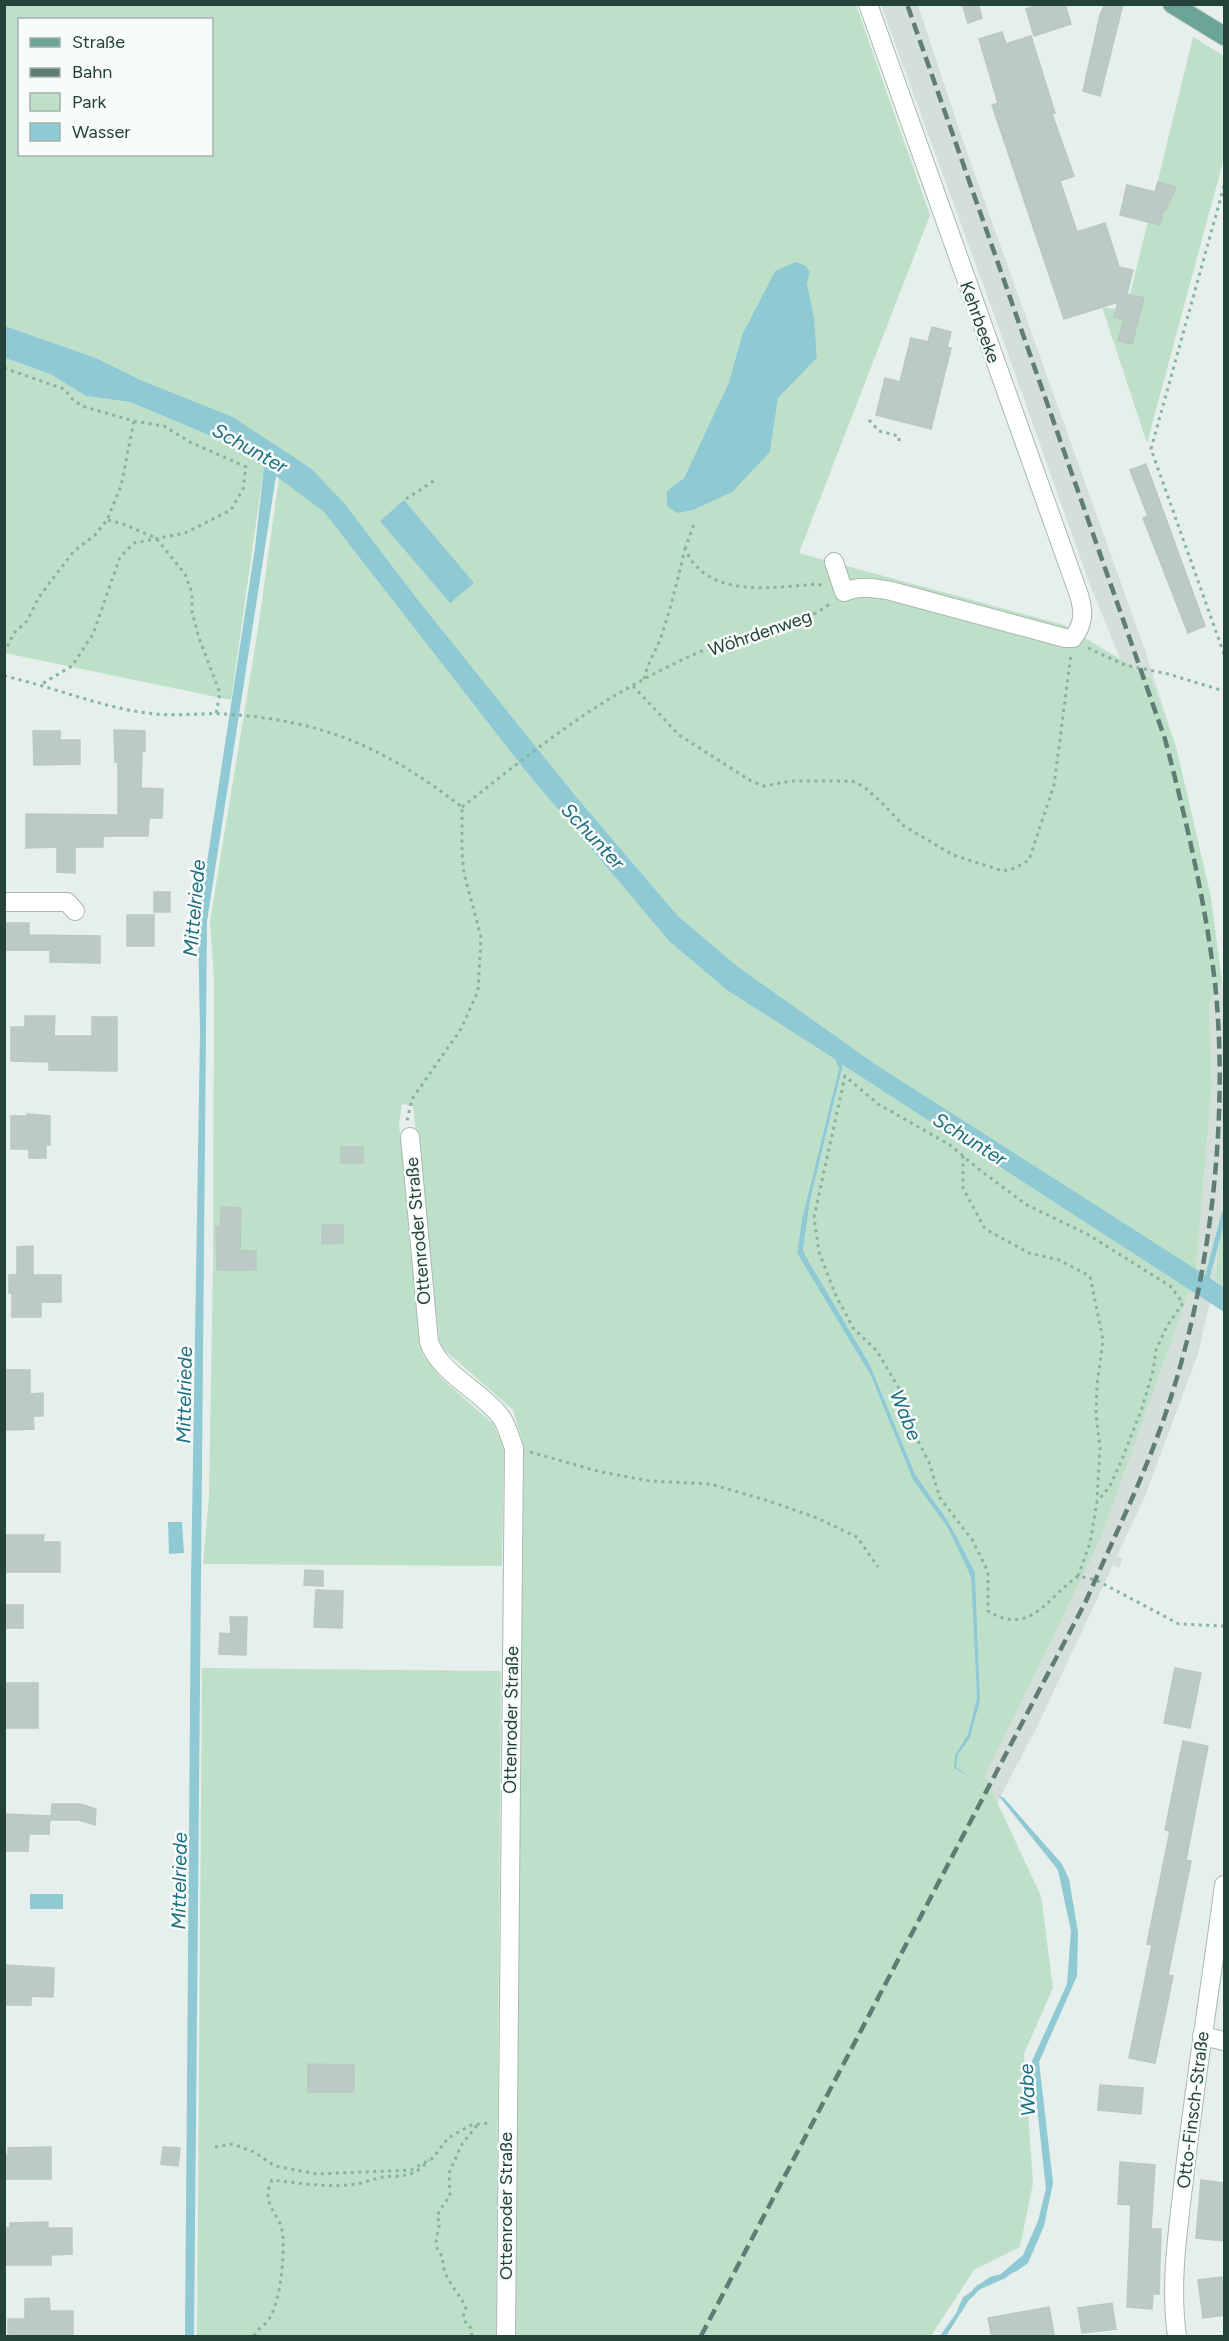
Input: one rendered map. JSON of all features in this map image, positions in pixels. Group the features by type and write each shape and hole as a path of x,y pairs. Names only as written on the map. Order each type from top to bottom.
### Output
{"main road":[{"path":"1172,4 1224,36"}],"street":[{"name":"Kehrbeeke","path":"868,4 1083,607 1083,620 1073,638"},
{"path":"834,562 844,592 865,587 891,591 1065,638 1073,638"},
{"path":"4,902 67,902 75,911"},
{"name":"Ottenroder Straße","path":"410,1137 429,1342 432,1351 502,1417 514,1448 506,2337"},
{"name":"Otto-Finsch-Straße","path":"1177,2337 1173,2312 1178,2226 1224,1885"},
{"path":"1202,2036 1224,2041"}],"path":[{"path":"1224,186 1151,449 1224,654"},
{"path":"4,368 64,389 74,401 84,407 134,421 164,426 246,467 243,489 231,510 185,533 134,543 120,557 93,634 72,666 40,685"},
{"path":"869,420 879,430 899,436 905,433"},
{"path":"4,653 14,633 27,621 39,597 74,551 95,535 107,520 121,486 134,421"},
{"path":"899,436 899,443"},
{"path":"406,499 435,480"},
{"path":"107,520 156,538 185,574 192,593 192,612 199,638 219,693 216,714"},
{"path":"644,679 648,662 657,649 671,608 685,549 694,524"},
{"path":"685,549 692,563 724,584 747,589 818,584 844,592"},
{"name":"Wöhrdenweg","path":"462,807 551,736 644,679 724,642 819,613 844,592"},
{"path":"633,686 679,735 752,781 764,786 791,782 852,781 863,786 904,826 937,847 953,855 1002,871 1015,868 1029,860 1054,785 1073,638 1115,661 1224,691"},
{"path":"4,676 89,700 155,714 221,714 317,728 352,740 393,759 462,807 464,873 482,937 478,991 461,1029 412,1099 408,1110 410,1137"},
{"path":"963,1156 963,1188 985,1229 1029,1252 1059,1260 1090,1276 1102,1340 1096,1414 1100,1448 1090,1543 1078,1576 1058,1592 1038,1613 1017,1621 1002,1619 988,1611 988,1572 973,1541 940,1498 929,1462 908,1422 904,1397 877,1351 854,1329 836,1296 819,1252 814,1216 844,1076 878,1104 950,1145 1028,1206 1087,1234 1170,1287 1183,1303 1167,1326 1156,1350 1154,1371 1122,1459 1110,1486 1096,1502"},
{"path":"514,1448 600,1472 650,1481 710,1484 769,1501 817,1518 857,1537 878,1567"},
{"path":"1078,1576 1096,1580 1179,1624 1224,1626"},
{"path":"215,2147 233,2144 254,2152 275,2166 317,2174 411,2170 433,2158 448,2138 471,2125 507,2122"},
{"path":"472,2337 471,2328 463,2317 466,2307 446,2276 442,2266 443,2257 437,2251 435,2244 440,2221 437,2218 438,2211 450,2196 449,2173 462,2144 478,2124"},
{"path":"254,2337 256,2331 269,2320 277,2301 282,2259 283,2234 267,2196 272,2180 357,2184 382,2177 411,2175 420,2170 429,2160"}],"shaded area":[{"path":"881,5 918,5 962,138 1147,656 1176,747 1211,898 1222,982 1224,1205 1215,1280 1198,1354 1145,1496 1117,1556 1123,1558 1119,1568 1113,1565 1038,1725 774,2228 686,2336 1190,1289 1196,1269 1212,1083 1209,1001 1152,738 1087,577"}],"green space":[{"path":"4,5 856,5 930,215 799,553 1064,625 1151,678 1176,747 1194,824 1211,898 1222,982 1209,1002 1212,1083 1196,1269 875,1064 737,966 678,916 578,799 418,600 345,504 312,469 233,417 143,381 96,358 5,326","holes":["775,271 810,272 807,283 814,319 817,358 778,398 770,452 667,491 684,478 729,382 742,335"]},
{"path":"1193,37 1224,56 1224,158 1147,443 1102,307 1126,311"},
{"path":"4,358 50,374 86,396 130,402 218,439 264,467 231,700 5,653"},
{"path":"279,477 324,512 524,769 669,941 835,1059 839,1067 802,1219 797,1253 871,1376 913,1480 948,1528 971,1577 977,1698 968,1734 955,1755 954,1768 964,1774 956,1767 957,1754 970,1738 980,1701 975,1572 948,1521 915,1474 870,1365 803,1249 810,1201 842,1064 1190,1289 1100,1540 985,1776 1041,1896 1053,1988 1024,2054 1033,2183 1020,2247 974,2270 931,2336 516,2336 518,1869 524,1447 513,1410 440,1346 413,1106 402,1104 399,1124 422,1354 440,1377 493,1424 504,1448 502,1566 203,1564 209,1496 213,1264 214,979 210,921 258,629"},
{"path":"1224,1205 1224,1287 1215,1280"},
{"path":"202,1668 501,1671 496,2336 197,2336"}],"water":[{"path":"796,262 806,266 810,272 807,283 814,318 817,358 778,398 770,452 732,492 693,510 677,513 667,506 667,491 684,478 729,382 742,335 775,271"},
{"name":"Schunter","path":"5,326 96,358 143,381 233,417 312,469 345,504 418,600 578,799 678,916 737,966 875,1064 1224,1287 1224,1312 843,1065 810,1201 803,1249 870,1365 915,1474 948,1521 975,1572 980,1701 970,1738 958,1754 956,1767 970,1777 954,1768 955,1755 968,1734 977,1698 971,1577 948,1528 913,1480 871,1376 797,1253 802,1219 839,1068 835,1059 727,990 669,941 524,769 324,512 276,476 207,921 194,2336 185,2336 191,1583 200,1032 198,921 255,548 264,467 218,439 130,402 86,396 50,374 5,358"},
{"path":"404,500 474,583 450,603 380,521"},
{"path":"168,1522 182,1522 184,1553 169,1554"},
{"path":"998,1795 1004,1798 1062,1864 1069,1879 1078,1932 1077,1976 1039,2062 1053,2183 1044,2226 1028,2263 1017,2271 985,2284 969,2300 946,2336 940,2336 974,2288 990,2277 1001,2274 1023,2255 1038,2221 1046,2189 1032,2061 1067,1984 1071,1931 1058,1870"},
{"path":"30,1894 63,1894 63,1909 30,1909"}],"building":[{"path":"962,4 978,4 982,18 968,23"},
{"path":"1041,4 1065,4 1071,24 1034,36 1026,9"},
{"path":"1105,4 1123,4 1100,96 1083,91 1100,15"},
{"path":"1002,32 1006,44 1031,36 1055,113 1052,114 1074,176 1060,181 1077,232 1105,223 1119,267 1133,270 1127,294 1144,298 1132,344 1118,341 1124,319 1114,317 1118,302 1064,319 992,105 998,103 979,39"},
{"path":"1158,182 1176,187 1166,210 1164,209 1160,225 1120,215 1127,185 1155,192"},
{"path":"932,327 951,332 947,347 951,348 931,429 876,415 885,378 900,382 911,338 928,342"},
{"path":"1146,464 1205,626 1188,633 1143,518 1148,516 1130,470"},
{"path":"114,730 145,731 141,788 163,789 162,818 149,818 148,836 106,836 103,837 103,847 75,847 75,873 57,872 57,847 26,848 26,814 118,815 118,762 115,762"},
{"path":"33,731 60,731 60,740 80,740 80,764 34,765"},
{"path":"154,892 170,892 170,912 154,912"},
{"path":"127,915 154,915 154,946 127,946"},
{"path":"4,923 29,923 29,935 100,936 100,963 50,962 50,950 4,950"},
{"path":"25,1016 55,1016 54,1036 92,1036 92,1017 117,1017 117,1071 49,1070 49,1062 11,1061 11,1027 25,1027"},
{"path":"27,1114 50,1116 50,1145 46,1145 46,1158 29,1158 29,1149 11,1149 11,1116 28,1116"},
{"path":"341,1147 363,1147 363,1163 341,1163"},
{"path":"221,1207 241,1208 240,1251 256,1251 256,1270 217,1270 216,1227 220,1227"},
{"path":"322,1225 343,1225 343,1243 322,1244"},
{"path":"33,1246 33,1275 61,1275 61,1302 41,1302 41,1317 12,1317 9,1275 17,1275 17,1247"},
{"path":"6,1370 30,1370 30,1394 43,1393 43,1416 33,1416 34,1429 7,1430"},
{"path":"6,1535 44,1535 43,1542 60,1542 60,1572 6,1572"},
{"path":"305,1570 323,1571 323,1586 304,1585"},
{"path":"316,1590 343,1591 342,1628 314,1627"},
{"path":"4,1605 23,1605 23,1628 4,1628"},
{"path":"230,1617 247,1617 246,1655 219,1654 220,1633 231,1634"},
{"path":"1175,1668 1201,1673 1190,1728 1164,1723"},
{"path":"4,1683 38,1683 38,1728 4,1728"},
{"path":"1183,1741 1208,1746 1186,1860 1191,1861 1168,1975 1173,1976 1155,2063 1129,2058 1152,1945 1147,1944 1170,1831 1165,1830"},
{"path":"52,1804 80,1804 96,1809 95,1825 79,1820 51,1820"},
{"path":"4,1814 50,1816 49,1834 29,1834 28,1851 5,1851"},
{"path":"4,1965 54,1968 53,1997 31,1996 31,2005 4,2005"},
{"path":"308,2064 354,2065 354,2092 308,2092"},
{"path":"1100,2085 1143,2088 1141,2114 1098,2110"},
{"path":"51,2147 51,2179 4,2179 4,2156 8,2156 8,2148"},
{"path":"163,2147 180,2148 178,2166 161,2164"},
{"path":"1120,2162 1155,2165 1151,2229 1161,2229 1159,2294 1153,2294 1152,2309 1127,2307 1131,2205 1118,2204"},
{"path":"1201,2180 1224,2183 1224,2241 1196,2238"},
{"path":"48,2222 48,2228 72,2228 72,2254 51,2255 51,2265 4,2265 4,2228 10,2228 10,2223"},
{"path":"1222,2277 1224,2315 1203,2318 1198,2280"},
{"path":"49,2298 50,2311 73,2311 73,2335 8,2337 8,2319 25,2319 25,2299"},
{"path":"1112,2303 1116,2329 1082,2333 1078,2308"},
{"path":"1049,2307 1054,2334 1041,2337 992,2337 988,2318"}],"waterway":[{"path":"1206,1282 1224,1214"},
{"name":"Wabe","path":"979,2287 1010,2271"},
{"name":"Wabe","path":"960,2310 965,2299 972,2294"}],"railway":[{"path":"701,2336 1086,1601 1120,1526 1161,1426 1184,1351 1206,1247 1218,1140 1219,1034 1211,952 1187,829 1165,739 907,4"}],"water label":[{"name":"Mittelriede","path":"194,908"},
{"name":"Mittelriede","path":"184,1395"},
{"name":"Mittelriede","path":"179,1881"}]}
